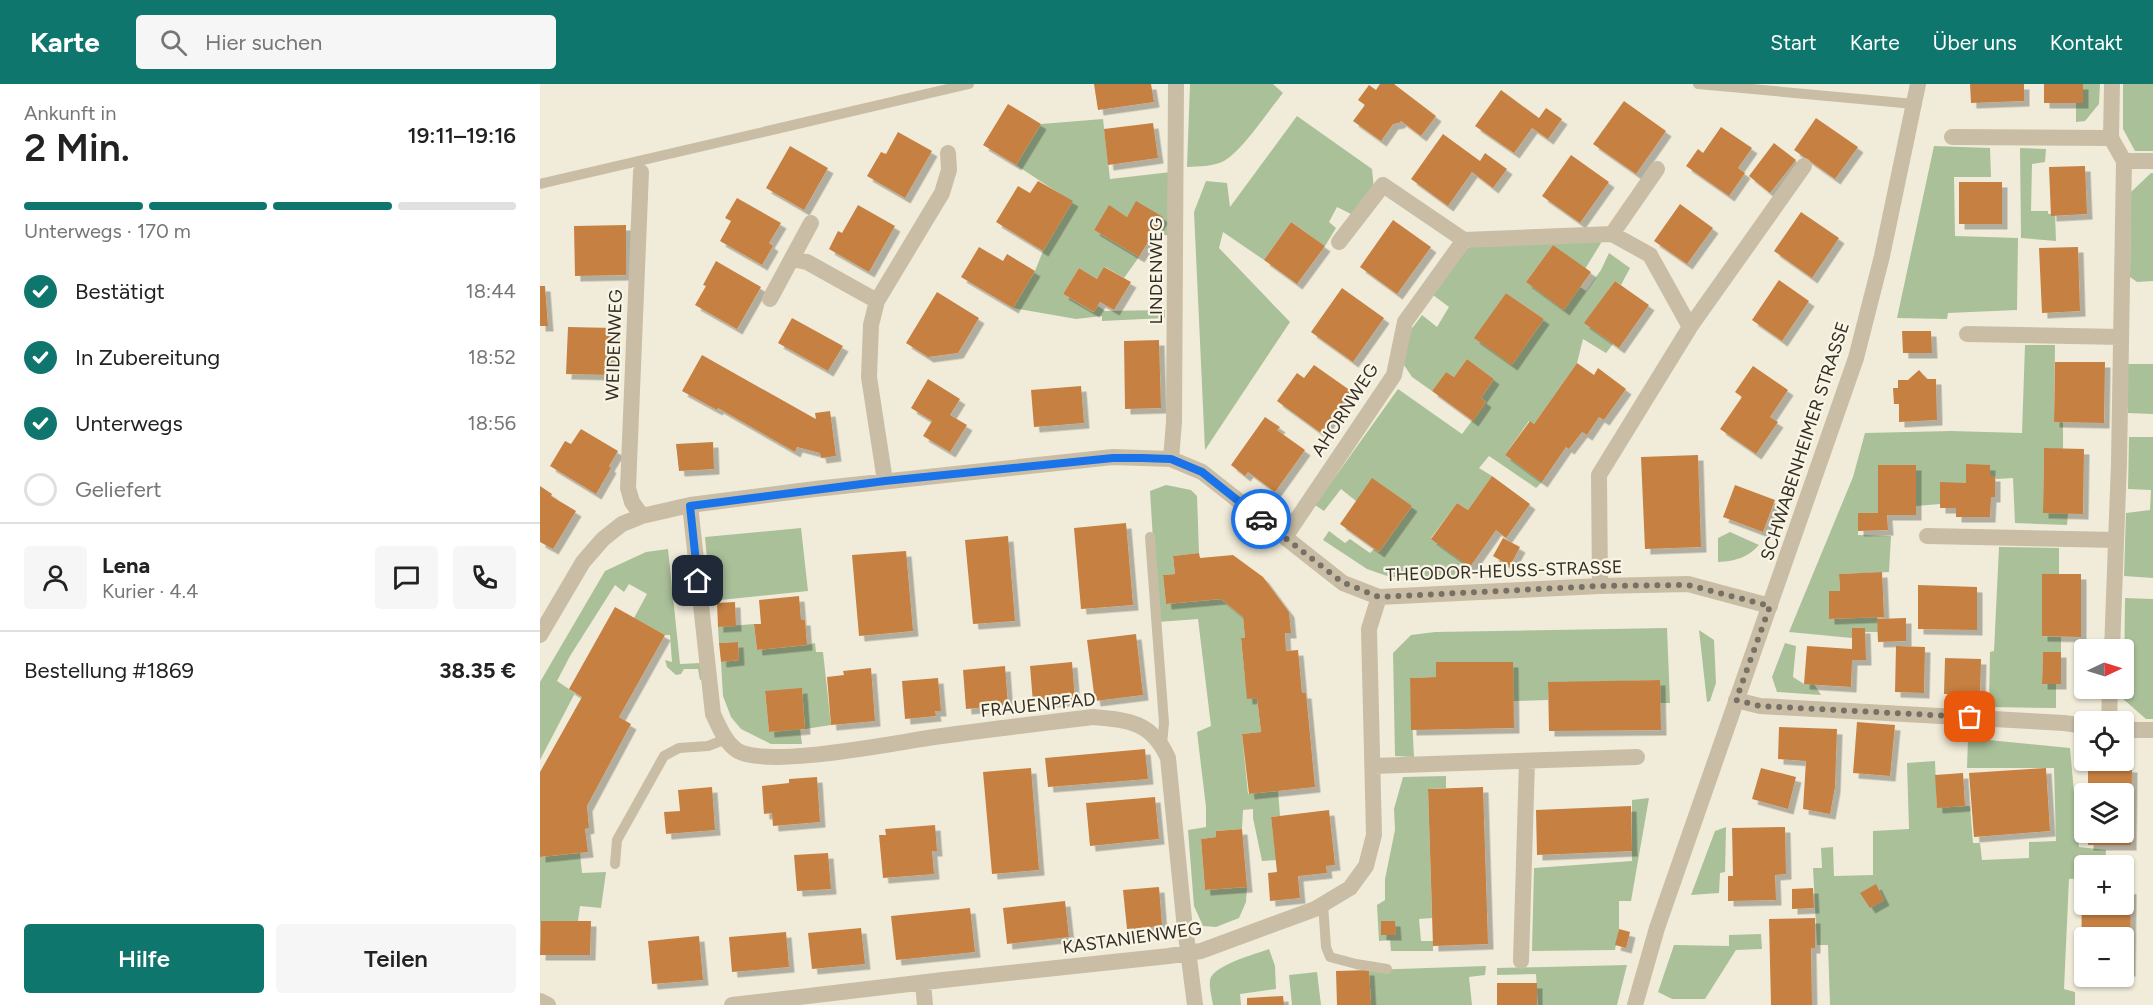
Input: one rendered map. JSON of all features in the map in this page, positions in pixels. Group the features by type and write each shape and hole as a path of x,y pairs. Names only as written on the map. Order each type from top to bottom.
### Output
{"street":[{"name":"LINDENWEG","path":"1171,459 1174,422 1176,84"},
{"name":"SCHWABENHEIMER STRASSE","path":"1635,1005 1657,928 1856,358 1882,256 1918,84"},
{"path":"2112,84 2111,138 2124,161 2112,639"},
{"path":"1952,137 2111,138"},
{"path":"885,481 869,377 871,325 877,301 942,193 949,170 948,153"},
{"path":"2124,161 2153,161"},
{"path":"1600,586 1599,475 1690,327 1804,166"},
{"path":"1612,234 1657,169"},
{"name":"WEIDENWEG","path":"641,172 628,488 632,502 642,516"},
{"path":"1340,243 1381,178 1464,240 1612,234 1650,255 1690,327"},
{"path":"771,299 811,223"},
{"name":"AHORNWEG","path":"1285,537 1394,375 1404,322 1464,240"},
{"path":"792,259 807,262 877,301"},
{"path":"1967,334 2121,337"},
{"name":"THEODOR-HEUSS-STRASSE","path":"540,635 584,562 603,539 622,524 642,516 690,506 885,481 1113,458 1171,459 1202,472 1342,582 1379,597 1600,586 1688,585 1770,606"},
{"path":"690,506 713,714 726,739"},
{"path":"1927,536 2116,540"},
{"name":"KASTANIENWEG","path":"732,1005 1188,954 1262,930 1315,909 1350,888 1366,866 1374,835 1369,629 1379,597"},
{"path":"1736,700 1760,706 2074,724"},
{"name":"FRAUENPFAD","path":"726,739 738,751 759,758 799,756 943,735 1093,717 1114,718 1138,725 1152,732 1162,744"},
{"path":"2134,730 2153,730"},
{"path":"1162,744 1168,758 1195,1005"},
{"path":"1372,766 1637,757"},
{"path":"1521,961 1527,761"},
{"path":"923,983 925,1005"},
{"path":"540,1001 548,1005"}],"lane":[{"path":"540,184 969,84"},
{"path":"1698,84 1914,104"},
{"path":"1150,537 1164,723 1162,744"},
{"path":"615,864 617,840 664,756 679,748 708,746 726,739"},
{"path":"1323,904 1326,947 1330,957 1387,969"}],"green space":[{"path":"1190,84 1273,84 1283,93 1247,140 1231,156 1215,164 1187,167"},
{"path":"2083,84 2100,84 2099,104 2085,121 2076,122 2076,103 2083,103"},
{"path":"2123,84 2153,84 2153,151 2135,151 2123,129"},
{"path":"1297,116 1372,169 1374,189 1355,216 1337,207 1329,222 1336,228 1325,246 1291,222 1264,260 1223,232 1219,248 1290,322 1205,450 1194,212 1206,181 1227,183 1230,207"},
{"path":"1103,119 1110,179 1171,172 1171,236 1153,233 1136,202 1127,217 1109,206 1094,230 1139,257 1124,278 1105,267 1097,279 1079,268 1063,294 1093,312 1098,306 1105,311 1165,310 1165,318 1102,321 1102,316 1076,319 1013,308 1072,202 1016,165 1041,124"},
{"path":"1934,146 1990,148 1991,177 1954,177 1955,236 2018,238 2017,310 1948,313 1947,319 1897,318"},
{"path":"2020,148 2046,149 2045,162 2032,164 2031,211 2055,213 2056,241 2021,238"},
{"path":"2153,173 2153,281 2137,282 2130,277 2131,192"},
{"path":"1598,239 1601,243 1585,269 1553,245 1526,282 1564,309 1580,287 1586,291 1601,270 1609,253 1630,268 1621,285 1615,281 1585,323 1613,344 1606,353 1583,339 1577,363 1534,424 1529,421 1505,455 1542,482 1536,488 1489,456 1479,468 1492,476 1468,510 1457,503 1431,538 1470,567 1459,578 1390,577 1367,569 1323,540 1329,531 1345,543 1350,539 1370,553 1374,549 1379,552 1412,506 1356,501 1341,489 1324,511 1315,505 1398,389 1462,434 1486,402 1481,398 1494,379 1467,359 1454,377 1446,372 1432,391 1412,377 1404,365 1404,339 1422,315 1437,327 1449,307 1433,295 1465,249 1484,242","holes":["1506,293 1544,319 1512,364 1475,338"]},
{"path":"2025,345 2055,345 2054,422 2063,422 2063,449 2044,449 2043,512 2068,513 2067,525 2015,523 2013,478 1996,479 1995,476 1990,476 1989,465 1966,465 1966,483 1940,483 1940,504 1916,506 1916,465 1878,465 1878,513 1858,514 1858,535 1891,536 1889,572 1839,574 1840,591 1829,591 1830,619 1877,617 1878,632 1865,632 1865,628 1852,628 1852,638 1789,632 1853,477 1865,433 1951,431 2022,433"},
{"path":"2128,364 2153,364 2153,414 2128,413"},
{"path":"2129,437 2153,437 2153,578 2124,576 2126,513 2150,510 2151,490 2128,489"},
{"path":"1166,485 1191,490 1197,496 1199,553 1173,556 1175,574 1163,575 1166,604 1221,599 1243,617 1245,638 1241,639 1245,677 1257,698 1261,732 1242,734 1248,794 1278,791 1280,816 1271,817 1276,860 1262,861 1253,809 1243,810 1242,829 1216,831 1216,837 1201,839 1205,890 1247,887 1246,902 1239,918 1216,927 1203,926 1194,906 1188,830 1206,827 1206,807 1197,732 1211,726 1198,619 1158,622 1150,491"},
{"path":"801,528 808,591 711,601 705,537"},
{"path":"1730,532 1759,545 1741,558 1718,562 1718,538"},
{"path":"1999,547 2059,548 2059,574 2042,574 2042,636 2061,637 2061,652 2043,653 2042,683 2056,683 2056,708 1989,707 1990,652 1994,651"},
{"path":"668,549 680,664 701,663 704,679 700,680 698,669 684,669 681,674 676,675 667,667 665,660 672,662 670,635 665,635 634,618 647,594 629,584 624,592 615,585 570,656 557,681 575,693 540,760 540,682 605,571 646,552"},
{"path":"2125,598 2153,599 2153,719 2146,719 2123,699 2134,699 2134,639 2125,639"},
{"path":"754,624 757,650 815,643 816,652 823,652 831,725 805,729 802,689 765,692 769,732 800,729 802,744 771,744 741,729 731,717 723,696 721,662 739,660 738,642 719,643 718,627"},
{"path":"1667,628 1670,703 1660,703 1660,680 1548,683 1548,700 1513,701 1513,662 1437,662 1436,677 1410,678 1414,757 1395,756 1393,653 1411,635 1435,632"},
{"path":"1699,630 1714,640 1716,683 1710,701 1707,702"},
{"path":"1785,643 1796,646 1793,677 1804,684 1814,684 1821,695 1777,692 1772,677"},
{"path":"1968,738 2070,748 2074,792 2074,843 2079,843 2079,847 2106,850 2106,855 2074,855 2074,879 2069,879 2064,989 2075,992 2075,1005 1830,1005 1828,945 1817,945 1813,868 1822,868 1821,848 1833,847 1834,876 1873,875 1873,831 1909,829 1907,763 1935,761 1937,807 1970,806 1973,843 1980,843 1982,860 2029,858 2029,842 2056,841 2054,768 1967,768"},
{"path":"1446,776 1446,788 1428,789 1432,918 1419,919 1421,941 1433,941 1433,951 1391,951 1390,940 1379,941 1377,905 1385,900 1385,879 1395,830 1394,809 1403,777"},
{"path":"1649,798 1631,901 1619,901 1619,929 1615,950 1532,951 1534,868 1632,861 1632,800"},
{"path":"1726,827 1725,872 1720,873 1719,893 1691,895 1715,831"},
{"path":"580,853 582,873 606,872 601,908 580,906 578,921 541,921 540,956 540,857"},
{"path":"1761,934 1762,949 1736,950 1705,999 1672,999 1658,992 1674,945 1729,946 1729,935"},
{"path":"1269,949 1275,966 1276,989 1240,994 1241,1005 1213,1005 1210,980 1213,975 1227,965"},
{"path":"1627,965 1617,1005 1538,1005 1536,974 1497,975 1497,968"},
{"path":"1486,966 1485,975 1469,977 1472,1005 1371,1005 1369,970"},
{"path":"1317,972 1321,1005 1292,1005 1289,975"}],"building":[{"path":"1094,84 1151,84 1154,102 1098,110"},
{"path":"1380,84 1394,84 1436,116 1421,136 1401,121 1393,124 1381,141 1353,121 1365,105 1358,100 1369,85 1376,90"},
{"path":"1970,84 2024,84 2024,101 1971,103"},
{"path":"2044,84 2083,84 2083,103 2044,103"},
{"path":"1501,90 1539,118 1546,108 1562,119 1548,139 1532,128 1514,153 1475,126"},
{"path":"1624,101 1666,131 1636,174 1593,144"},
{"path":"1008,104 1041,124 1016,165 983,145"},
{"path":"1816,118 1858,147 1835,179 1794,150"},
{"path":"1153,123 1158,158 1108,165 1104,129"},
{"path":"1721,127 1752,148 1738,168 1745,173 1729,196 1686,166 1698,149 1703,153"},
{"path":"898,132 932,151 905,198 867,176 881,152 886,154"},
{"path":"1443,134 1480,161 1485,153 1507,169 1493,188 1472,172 1448,206 1411,179"},
{"path":"1774,143 1796,160 1770,193 1749,176"},
{"path":"790,146 828,168 804,210 766,188"},
{"path":"1571,155 1609,182 1580,223 1542,196"},
{"path":"2085,166 2087,214 2051,216 2049,167"},
{"path":"1038,181 1073,201 1043,251 996,222 1018,186 1030,193"},
{"path":"1959,182 2002,182 2002,224 1959,224"},
{"path":"737,198 781,223 769,243 773,246 762,265 720,241 731,221 725,218"},
{"path":"1136,201 1163,217 1139,257 1094,230 1109,205 1127,217"},
{"path":"1680,204 1713,228 1687,264 1654,241"},
{"path":"858,205 895,226 869,272 829,249 838,231 842,233"},
{"path":"1801,212 1839,238 1812,278 1774,251"},
{"path":"1393,220 1431,247 1397,294 1360,267"},
{"path":"1291,222 1325,246 1297,284 1264,260"},
{"path":"626,225 626,275 575,276 574,226"},
{"path":"1553,245 1591,272 1564,310 1526,282"},
{"path":"979,247 1003,261 1007,254 1035,271 1013,308 961,277"},
{"path":"2078,247 2080,311 2042,313 2039,248"},
{"path":"716,261 761,287 737,329 695,305"},
{"path":"1104,267 1131,282 1114,310 1100,302 1094,312 1063,294 1079,268 1097,279"},
{"path":"1779,280 1809,301 1782,341 1752,320"},
{"path":"1615,281 1649,305 1619,348 1584,323"},
{"path":"540,286 545,286 548,326 540,326"},
{"path":"1342,288 1384,318 1353,362 1311,332"},
{"path":"937,292 979,318 958,353 928,357 906,343"},
{"path":"1506,293 1544,319 1512,365 1474,338"},
{"path":"792,318 843,346 828,371 778,343"},
{"path":"568,327 614,328 612,375 566,374"},
{"path":"1902,331 1931,331 1932,353 1903,353"},
{"path":"1159,340 1161,408 1125,409 1124,341"},
{"path":"702,355 816,419 815,413 830,411 836,456 821,458 820,453 797,447 795,452 718,408 717,410 682,391"},
{"path":"1467,359 1494,379 1481,398 1486,402 1473,421 1432,391 1446,372 1454,377"},
{"path":"2055,362 2105,362 2104,423 2054,422"},
{"path":"1577,363 1594,375 1598,368 1626,389 1604,420 1599,417 1587,435 1582,432 1569,449 1566,447 1542,482 1505,455 1530,421 1534,424"},
{"path":"1314,365 1351,391 1321,433 1277,401 1297,373 1304,378"},
{"path":"1753,366 1788,390 1770,417 1778,422 1756,454 1720,429 1742,397 1735,392"},
{"path":"1919,370 1927,379 1936,379 1937,420 1899,422 1899,404 1894,404 1893,388 1898,388 1898,380 1908,380"},
{"path":"928,379 960,399 950,415 967,425 950,452 923,436 932,421 911,408"},
{"path":"1081,386 1084,423 1034,427 1031,390"},
{"path":"1265,417 1280,427 1277,430 1305,450 1275,492 1248,472 1245,476 1231,465"},
{"path":"581,429 618,451 596,494 550,466 565,441 571,444"},
{"path":"713,442 714,469 679,471 676,444"},
{"path":"2044,448 2084,449 2083,514 2043,513"},
{"path":"1698,455 1701,547 1645,549 1641,457"},
{"path":"1966,464 1990,465 1990,476 1995,476 1995,497 1991,497 1990,517 1956,517 1956,508 1940,508 1940,482 1966,483"},
{"path":"1878,465 1916,465 1916,515 1887,515 1888,530 1858,531 1858,513 1878,513"},
{"path":"1492,476 1530,504 1506,538 1496,530 1470,567 1431,539 1457,503 1468,510"},
{"path":"1372,478 1412,506 1379,552 1340,524"},
{"path":"1735,485 1775,500 1763,532 1723,517"},
{"path":"540,486 552,494 551,496 576,511 553,549 540,542"},
{"path":"1126,523 1133,605 1081,609 1074,528"},
{"path":"1008,536 1015,621 973,624 965,540"},
{"path":"1503,538 1520,547 1510,566 1493,556"},
{"path":"906,551 913,631 859,636 852,555"},
{"path":"1199,553 1200,558 1233,555 1263,577 1289,612 1291,633 1285,633 1286,651 1298,650 1302,693 1306,693 1315,787 1249,794 1242,734 1261,732 1257,698 1247,699 1241,638 1245,638 1243,617 1221,599 1166,604 1163,575 1175,574 1173,556"},
{"path":"1882,572 1884,617 1829,619 1829,591 1840,591 1839,574"},
{"path":"2042,574 2081,574 2081,637 2042,636"},
{"path":"1918,585 1977,587 1977,630 1918,629"},
{"path":"799,596 801,620 805,620 807,645 757,650 754,624 761,624 759,600"},
{"path":"735,602 736,626 718,627 717,603"},
{"path":"615,607 665,635 619,717 631,724 587,806 589,828 585,829 588,852 540,857 540,772 582,697 569,689"},
{"path":"1906,618 1906,641 1878,642 1877,619"},
{"path":"1852,628 1865,628 1866,660 1852,660 1851,687 1804,684 1807,646 1852,649"},
{"path":"1136,634 1143,695 1095,701 1087,640"},
{"path":"738,642 739,660 721,662 719,643"},
{"path":"1896,646 1925,647 1924,693 1895,692"},
{"path":"2043,652 2061,652 2061,684 2042,684"},
{"path":"1945,658 1981,659 1980,695 1944,694"},
{"path":"1072,662 1075,700 1033,703 1030,666"},
{"path":"1436,662 1513,662 1514,728 1411,730 1410,678 1436,677"},
{"path":"1005,666 1008,705 966,709 963,670"},
{"path":"871,668 875,721 831,725 827,677 844,675 843,671"},
{"path":"938,678 941,711 935,711 936,716 905,719 902,681"},
{"path":"1660,680 1661,730 1549,731 1548,682"},
{"path":"802,688 805,729 769,732 765,691"},
{"path":"1857,722 1895,725 1890,776 1853,773"},
{"path":"1779,727 1837,729 1835,787 1830,814 1803,809 1806,761 1778,759"},
{"path":"1145,749 1148,779 1048,787 1045,758"},
{"path":"1031,768 1039,870 992,874 983,772"},
{"path":"1761,768 1796,777 1788,809 1752,799"},
{"path":"2046,768 2050,831 1974,837 1969,773"},
{"path":"2088,771 2132,771 2132,783 2088,783"},
{"path":"1963,773 1965,806 1937,808 1935,775"},
{"path":"817,777 820,822 773,826 772,813 764,814 762,786 789,783 789,779"},
{"path":"712,787 715,830 666,834 664,812 680,811 678,790"},
{"path":"1483,787 1488,944 1433,946 1428,789"},
{"path":"1155,797 1159,839 1090,846 1086,803"},
{"path":"1631,806 1632,851 1537,855 1536,810"},
{"path":"1329,810 1335,865 1326,866 1327,873 1298,876 1300,898 1270,901 1268,873 1277,872 1271,817"},
{"path":"935,825 937,851 932,851 934,874 883,878 879,835 886,835 885,829"},
{"path":"1785,827 1786,874 1775,875 1776,900 1728,901 1728,876 1733,876 1732,828"},
{"path":"1242,829 1247,887 1205,890 1201,839 1216,837 1216,831"},
{"path":"2088,843 2131,843 2131,845 2088,845"},
{"path":"828,853 831,889 797,891 794,855"},
{"path":"1876,884 1884,900 1870,908 1860,893"},
{"path":"1159,887 1162,926 1127,929 1123,890"},
{"path":"1813,888 1814,908 1792,909 1792,889"},
{"path":"1065,901 1069,937 1007,944 1003,908"},
{"path":"970,908 975,952 896,960 891,916"},
{"path":"2082,915 2131,915 2131,927 2082,927"},
{"path":"1815,918 1815,948 1811,948 1812,1005 1771,1005 1769,919"},
{"path":"541,921 591,921 590,955 540,955"},
{"path":"1381,921 1395,921 1396,935 1381,935"},
{"path":"861,928 865,964 812,969 808,933"},
{"path":"1619,929 1630,932 1626,948 1615,945"},
{"path":"786,932 789,967 732,972 729,937"},
{"path":"699,936 703,980 652,984 648,941"},
{"path":"1369,970 1371,1005 1337,1005 1336,971"},
{"path":"1497,983 1537,983 1537,1005 1497,1005"},
{"path":"1283,996 1284,1005 1247,1005 1247,998"}],"way so far":[{"path":"1261,519 1342,582 1379,597 1600,586 1688,585 1770,606 1736,700 1760,706 1970,717"}],"route":[{"path":"698,581 690,506 815,489 1113,458 1171,459 1202,472 1261,519"}]}
